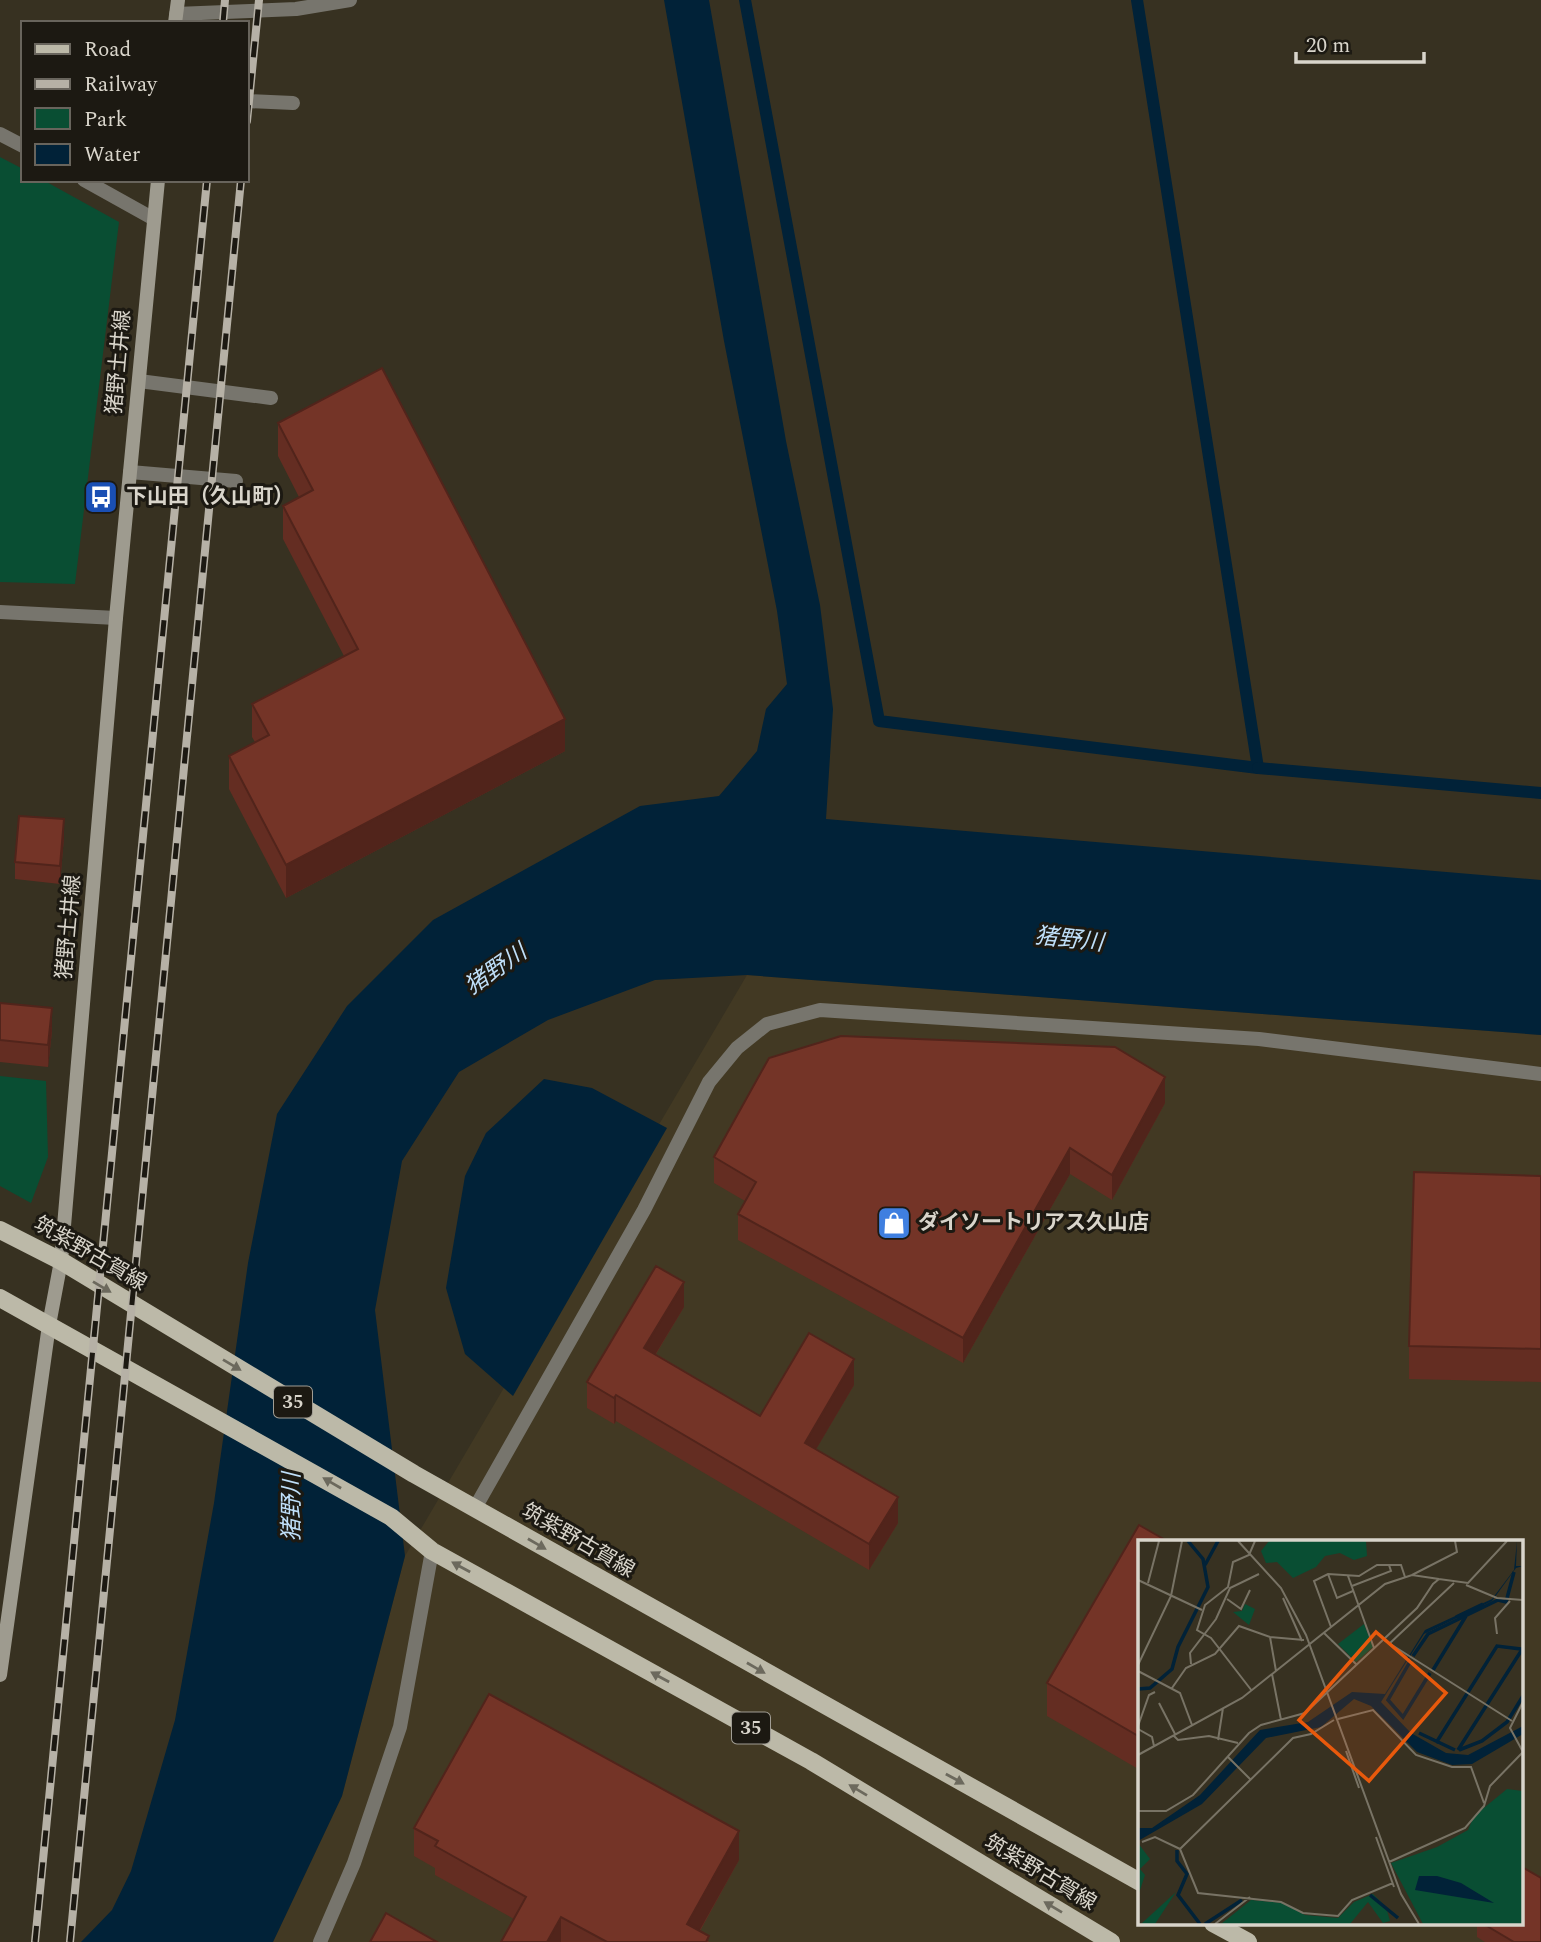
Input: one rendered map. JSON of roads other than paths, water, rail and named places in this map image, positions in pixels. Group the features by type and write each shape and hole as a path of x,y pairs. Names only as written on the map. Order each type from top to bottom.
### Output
{"main road":[{"name":"猪野土井線","path":"0,1675 49,1325 61,1262 116,618 158,182"},
{"name":"筑紫野古賀線","path":"0,1230 61,1262 414,1474 1138,1881"},
{"name":"筑紫野古賀線","path":"0,1298 160,1385 391,1517 432,1551 811,1761 1111,1942"},
{"path":"1215,1924 1248,1942"}],"street":[{"path":"176,12 350,0"},
{"path":"248,101 293,103"},
{"path":"0,134 21,145"},
{"path":"88,182 154,219"},
{"path":"139,381 271,398"},
{"path":"130,472 236,481"},
{"path":"0,612 116,618"},
{"path":"475,1508 644,1210 709,1082 737,1048 767,1024 820,1010 1259,1039 1541,1074"},
{"path":"320,1942 354,1863 400,1727 432,1551"}],"water":[{"name":"猪野川","path":"664,0 709,0 786,441 820,605 833,709 826,819 1541,880 1541,1035 747,975 655,980 548,1020 459,1072 402,1161 375,1310 405,1556 342,1796 273,1942 81,1942 112,1910 131,1871 175,1720 214,1503 248,1263 277,1114 347,1006 433,920 640,806 719,796 757,751 766,709 787,684 777,611 724,341"},
{"path":"544,1079 592,1088 667,1128 513,1396 465,1354 446,1288 465,1176 486,1133"}],"waterway":[{"path":"745,0 879,721 1258,768 1137,0"},
{"path":"1258,768 1541,793"}],"railway":[{"path":"223,21 225,0"},
{"path":"248,111 259,0"},
{"path":"35,1942 207,182"},
{"path":"70,1942 241,182"}],"place":[{"name":"下山田（久山町）","path":"101,497"},
{"name":"ダイソートリアス久山店","path":"894,1223"}]}
